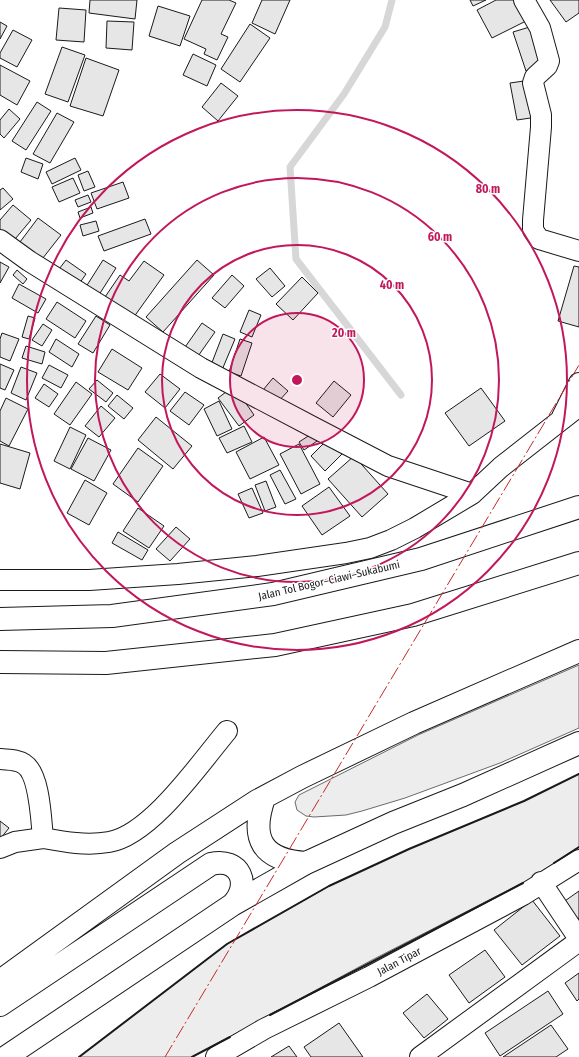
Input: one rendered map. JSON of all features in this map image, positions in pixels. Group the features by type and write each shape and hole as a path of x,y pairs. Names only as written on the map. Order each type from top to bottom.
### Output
{"highway":[{"name":"Jalan Tol Bogor–Ciawi–Sukabumi","path":"0,619 112,616 272,594 421,559 579,506"},
{"path":"0,662 106,663 275,645 413,615 579,563"},
{"path":"0,981 177,853 264,798 302,777 414,723 579,651"},
{"path":"10,1056 232,906 306,863 393,823 463,795 579,743"},
{"path":"264,798 258,814 257,826 260,838 268,851 278,859 290,862 306,863"},
{"path":"0,1005 211,864 222,862 228,864 239,873 243,888 241,894 232,906"}],"street":[{"path":"524,0 540,28 549,61 547,66 537,74 532,82 541,115 533,230 539,239 579,251"},
{"path":"0,240 29,261 207,371 388,466 472,494"},
{"path":"561,418 579,383"},
{"path":"0,580 89,580 178,574 257,566 346,553 391,540 472,494 501,467 561,418 579,406"},
{"path":"0,848 15,842 43,838 88,844 110,842 128,836 141,828 170,799 227,732"},
{"path":"0,760 20,762 26,765 31,772 36,787 43,838"},
{"name":"Jalan Tipar","path":"216,1057 264,1029 369,977 517,898 579,860"},
{"path":"420,1057 579,940 541,882"}],"shaded area":[{"path":"579,665 579,728 500,763 405,798 362,811 346,815 314,817 306,816 297,810 295,802 299,795 418,735"},
{"path":"579,774 579,847 526,881 372,960 192,1057 79,1057 227,944 329,886 409,849 524,801"}],"building":[{"path":"90,0 137,0 135,19 89,13"},
{"path":"202,0 229,0 236,3 221,34 228,37 217,60 204,54 206,49 184,39"},
{"path":"262,0 290,0 275,34 252,23"},
{"path":"470,0 486,0 473,6"},
{"path":"496,0 515,0 526,21 492,38 477,10"},
{"path":"550,0 579,0 579,13 566,22"},
{"path":"158,6 190,16 180,46 149,36"},
{"path":"59,8 86,10 84,42 56,40"},
{"path":"107,21 134,22 132,50 106,48"},
{"path":"0,22 7,26 0,39"},
{"path":"250,24 270,38 240,82 221,69"},
{"path":"533,26 546,64 526,71 513,32"},
{"path":"13,30 32,40 17,67 0,58 0,53"},
{"path":"62,47 85,55 68,102 45,94"},
{"path":"193,54 216,65 207,86 183,75"},
{"path":"86,58 119,70 103,116 70,106"},
{"path":"0,65 30,81 17,105 0,95"},
{"path":"531,80 537,117 517,120 510,83"},
{"path":"221,83 238,96 218,121 202,107"},
{"path":"37,102 51,111 26,150 12,141"},
{"path":"9,109 20,119 4,138 0,134 0,120"},
{"path":"57,113 74,122 50,163 33,154"},
{"path":"26,158 43,164 38,179 21,172"},
{"path":"75,158 81,170 52,184 46,172"},
{"path":"88,171 95,187 84,191 78,175"},
{"path":"73,178 80,193 59,202 52,187"},
{"path":"123,182 129,198 97,209 91,193"},
{"path":"3,188 13,199 0,210 0,190"},
{"path":"88,195 91,202 78,207 75,200"},
{"path":"13,205 31,220 10,245 0,236 0,220"},
{"path":"91,207 93,213 80,218 78,212"},
{"path":"38,218 61,235 39,263 17,246"},
{"path":"145,219 151,234 104,251 98,236"},
{"path":"96,221 99,231 83,236 80,225"},
{"path":"66,260 86,274 77,287 56,273"},
{"path":"103,260 116,268 97,298 84,290"},
{"path":"197,260 214,275 163,332 146,317"},
{"path":"144,261 164,275 131,321 103,300 120,275 129,281"},
{"path":"0,262 9,267 0,283"},
{"path":"574,266 579,267 579,327 558,321"},
{"path":"270,268 285,286 272,297 256,279"},
{"path":"17,270 27,279 23,284 13,275"},
{"path":"232,275 244,286 225,308 212,298"},
{"path":"302,277 318,293 293,320 276,304"},
{"path":"19,284 46,299 38,313 12,298"},
{"path":"57,302 86,321 75,338 46,319"},
{"path":"249,310 261,315 252,337 240,332"},
{"path":"28,316 35,318 29,339 22,337"},
{"path":"96,316 110,325 93,353 78,344"},
{"path":"202,323 215,332 196,359 183,350"},
{"path":"43,324 52,330 42,346 32,340"},
{"path":"2,333 19,339 10,361 0,357 0,339"},
{"path":"223,334 235,339 222,370 211,365"},
{"path":"56,339 79,354 72,367 49,352"},
{"path":"240,339 252,343 241,376 229,372"},
{"path":"26,346 45,352 42,364 22,358"},
{"path":"112,349 142,368 128,390 98,372"},
{"path":"0,364 14,370 5,390 0,388"},
{"path":"49,365 68,375 61,388 42,378"},
{"path":"21,367 37,373 26,400 11,393"},
{"path":"160,374 180,389 165,408 145,392"},
{"path":"273,378 288,391 277,403 263,390"},
{"path":"97,380 113,393 106,402 89,389"},
{"path":"334,381 351,395 333,417 316,403"},
{"path":"76,382 92,394 70,425 54,414"},
{"path":"44,384 58,394 49,407 35,398"},
{"path":"234,386 254,415 239,426 218,398"},
{"path":"481,388 505,421 469,446 445,413"},
{"path":"185,392 204,405 189,425 170,411"},
{"path":"117,395 133,408 124,419 108,406"},
{"path":"6,398 28,409 9,446 0,441 0,411"},
{"path":"219,401 232,429 217,436 204,409"},
{"path":"101,406 115,418 99,437 85,426"},
{"path":"156,417 192,446 173,469 138,440"},
{"path":"244,426 252,442 227,453 219,438"},
{"path":"70,427 86,435 70,469 54,461"},
{"path":"316,431 320,439 304,450 299,442"},
{"path":"264,437 279,465 250,479 236,452"},
{"path":"88,438 111,450 94,481 71,469"},
{"path":"328,439 342,454 325,471 311,456"},
{"path":"0,444 30,453 20,489 0,483"},
{"path":"299,444 320,484 301,494 280,454"},
{"path":"138,448 163,466 138,502 113,484"},
{"path":"354,456 388,494 362,517 328,479"},
{"path":"280,470 296,499 285,504 270,475"},
{"path":"85,480 107,493 89,525 67,513"},
{"path":"266,481 276,507 265,511 255,485"},
{"path":"329,487 350,516 322,535 302,506"},
{"path":"252,488 263,513 249,518 238,494"},
{"path":"138,508 164,526 149,548 123,531"},
{"path":"176,527 190,539 170,561 156,549"},
{"path":"118,532 148,550 142,560 112,543"},
{"path":"0,821 9,828 1,838 0,837"},
{"path":"579,891 579,918 575,921 562,903"},
{"path":"532,900 560,936 522,965 494,930"},
{"path":"485,950 505,977 469,1003 449,975"},
{"path":"579,973 579,999 577,1001 565,983"},
{"path":"548,991 563,1014 500,1056 485,1033"},
{"path":"427,994 448,1019 424,1038 403,1013"},
{"path":"339,1023 363,1057 311,1057 304,1047"},
{"path":"551,1025 568,1049 556,1057 503,1057"},
{"path":"289,1046 297,1057 271,1057"}],"waterway":[{"path":"392,0 385,27 344,94 290,167 296,259 401,395"}],"wall":[{"path":"79,1057 227,944 329,886 409,849 524,801 579,774"},
{"path":"554,863 579,847"},
{"path":"270,1015 523,883"},
{"path":"192,1057 230,1037"}],"power":[{"path":"165,1057 579,365"}]}
